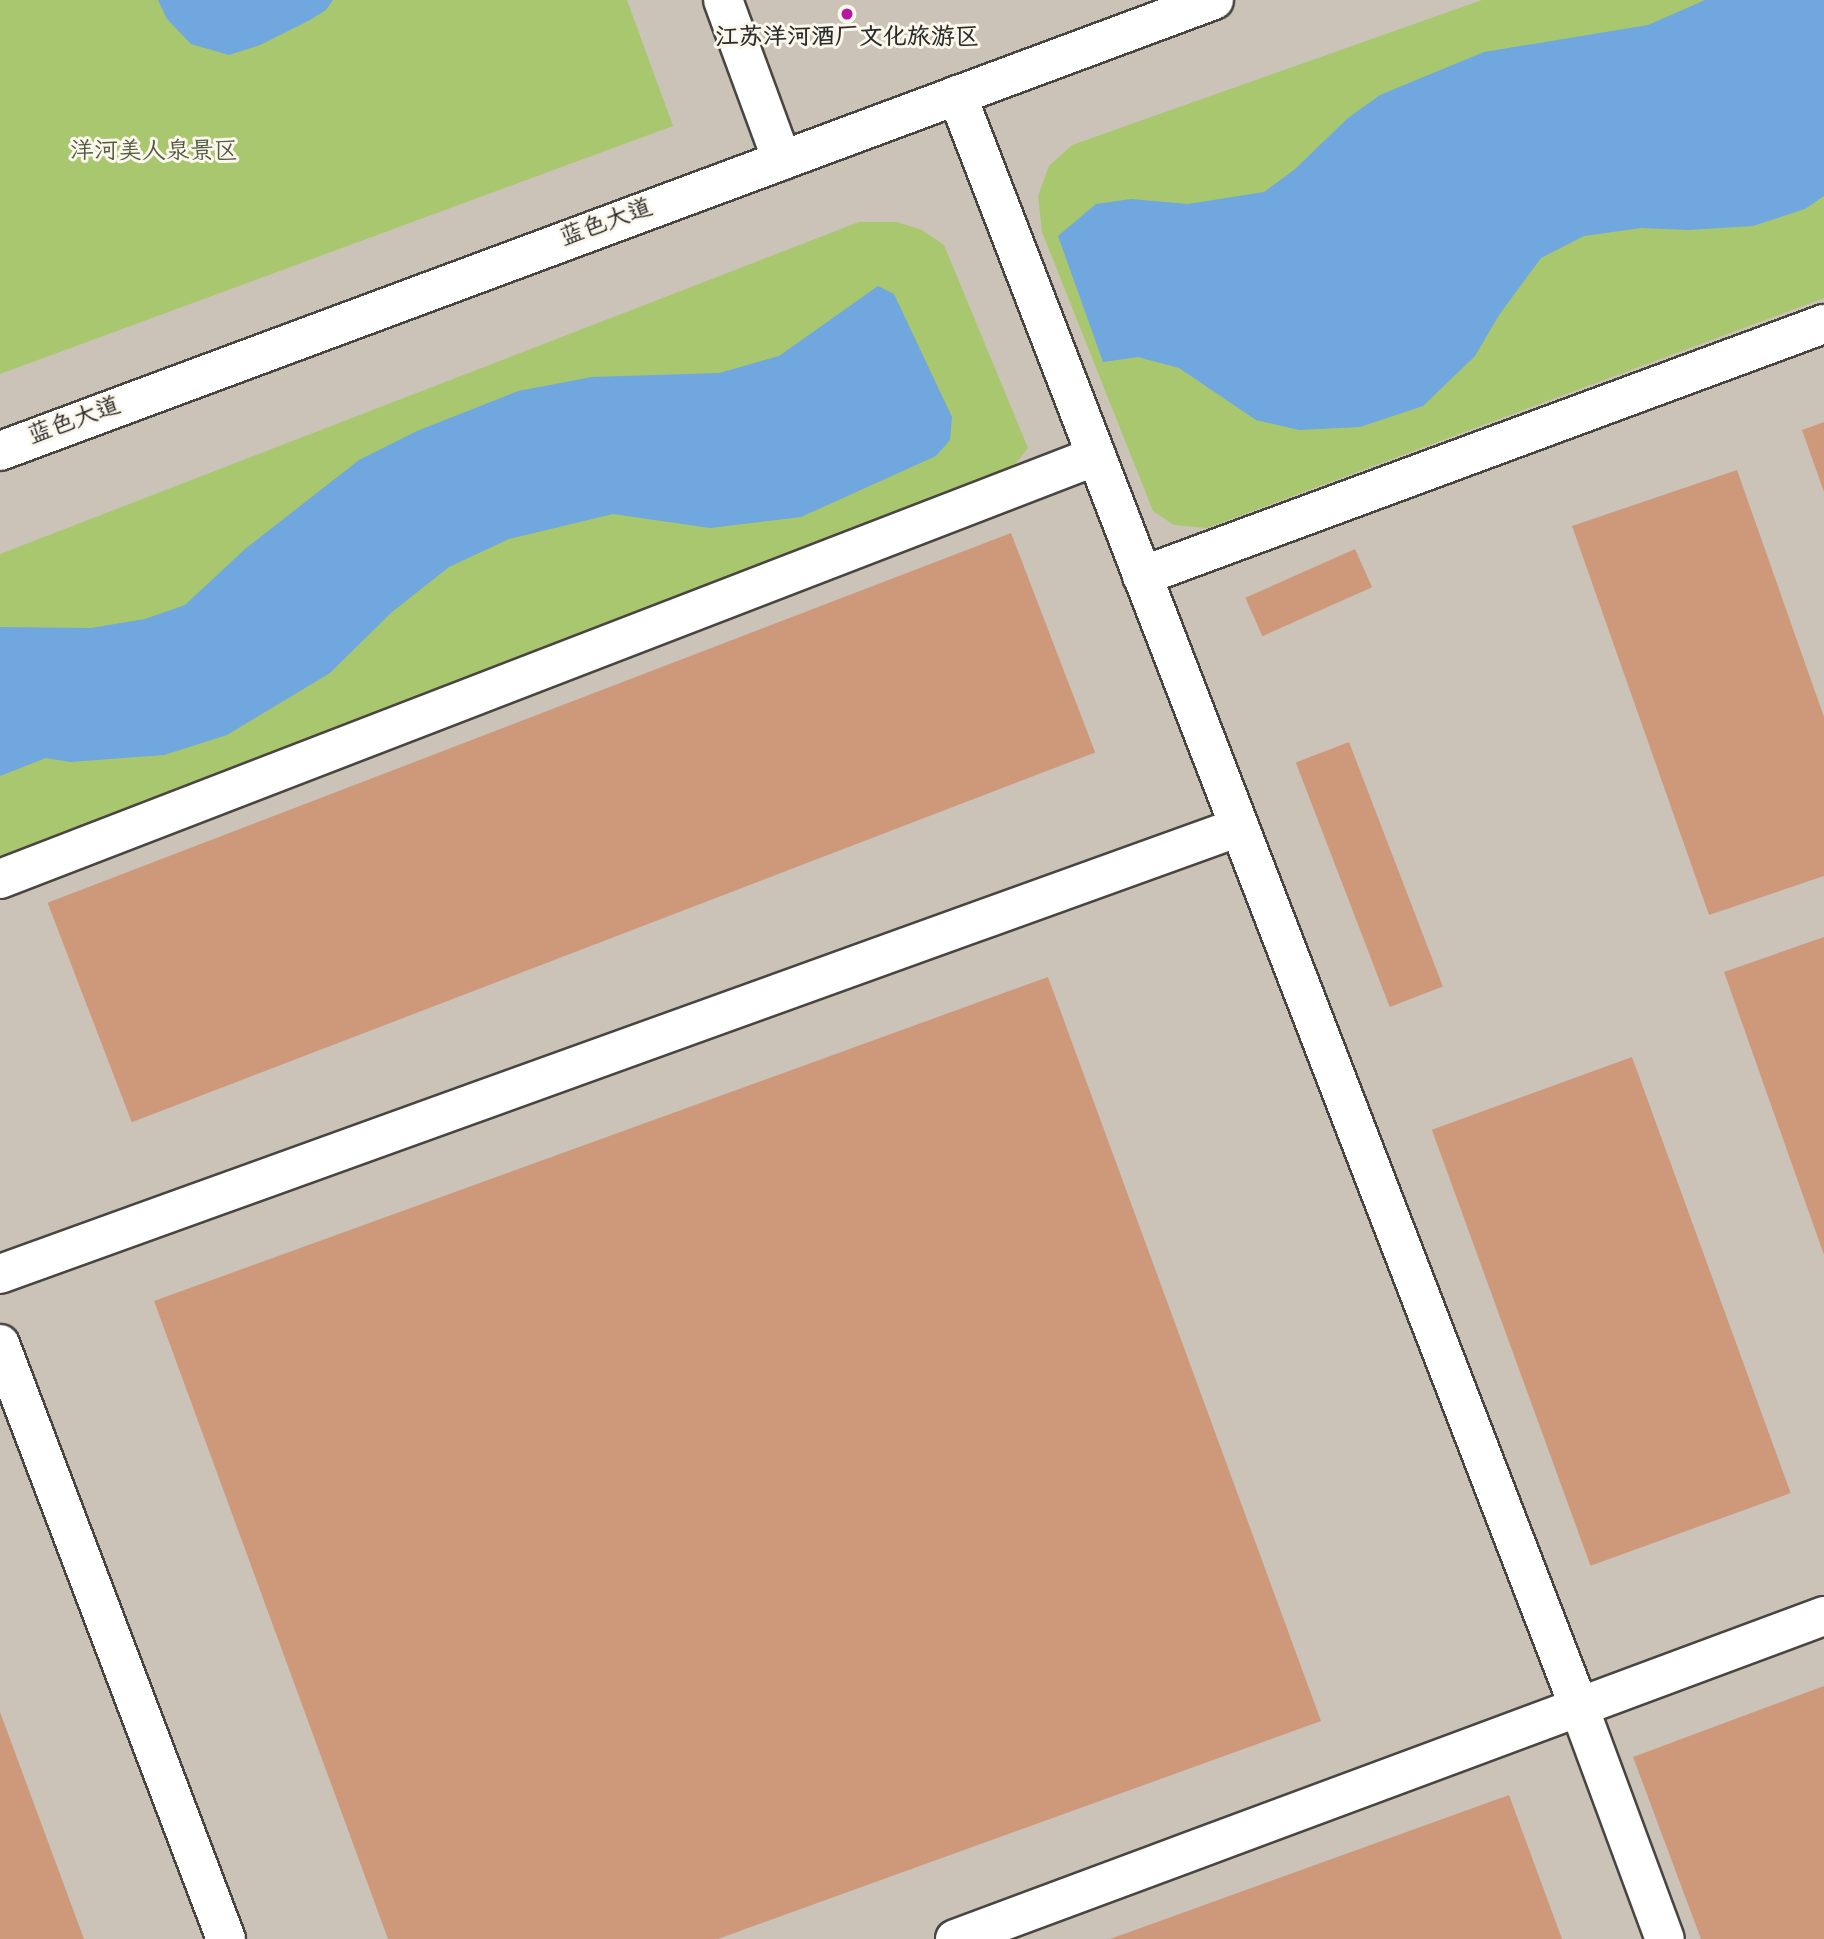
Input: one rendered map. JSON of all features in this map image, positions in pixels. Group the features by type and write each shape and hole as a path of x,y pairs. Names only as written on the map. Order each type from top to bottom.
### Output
{"street":[{"path":"723,0 782,160"},
{"name":"蓝色大道","path":"0,451 1214,0"},
{"path":"957,95 1579,1707 1665,1939"},
{"path":"1142,576 1824,324"},
{"path":"0,879 1096,456"},
{"path":"0,1274 1240,827"},
{"path":"0,1344 226,1939"},
{"path":"955,1939 1824,1616"}],"shaded area":[{"path":"0,0 1824,0 1824,1939 0,1939"}],"green space":[{"name":"洋河美人泉景区","path":"0,0 627,0 673,126 0,374"},
{"path":"1482,0 1824,0 1824,298 1207,528 1174,525 1153,511 1042,232 1038,196 1049,166 1072,145"},
{"path":"859,222 897,222 922,230 944,245 1028,448 1010,471 0,861 0,554"}],"water":[{"path":"158,0 333,0 326,10 310,20 260,45 229,55 191,44 167,19"},
{"path":"1705,0 1824,0 1824,196 1805,209 1753,226 1688,230 1641,228 1584,236 1541,258 1499,315 1475,356 1423,406 1360,427 1299,430 1256,420 1179,368 1138,357 1103,362 1058,236 1096,204 1131,199 1188,204 1264,192 1294,170 1348,118 1380,95 1484,52 1648,25"},
{"path":"878,286 894,294 952,417 950,440 936,456 801,517 710,528 613,514 509,539 449,567 392,612 330,673 227,735 164,755 70,762 46,758 0,776 0,627 91,628 145,619 185,605 245,549 359,460 417,431 518,391 592,377 719,373 779,356"}],"building":[{"path":"1824,422 1824,492 1802,430"},
{"path":"1737,470 1824,717 1824,876 1709,915 1572,526"},
{"path":"1011,533 1095,752 132,1122 48,903"},
{"path":"1355,549 1372,587 1262,636 1245,598"},
{"path":"1349,742 1443,987 1390,1007 1296,762"},
{"path":"1824,937 1824,1255 1724,972"},
{"path":"1048,977 1321,1721 718,1939 388,1939 154,1301"},
{"path":"1632,1057 1791,1493 1591,1566 1432,1130"},
{"path":"1824,1686 1824,1939 1701,1939 1633,1757"},
{"path":"0,1712 84,1939 0,1939"},
{"path":"1509,1795 1562,1939 1110,1939"}],"place":[{"name":"江苏洋河酒厂文化旅游区","path":"847,14"}]}
